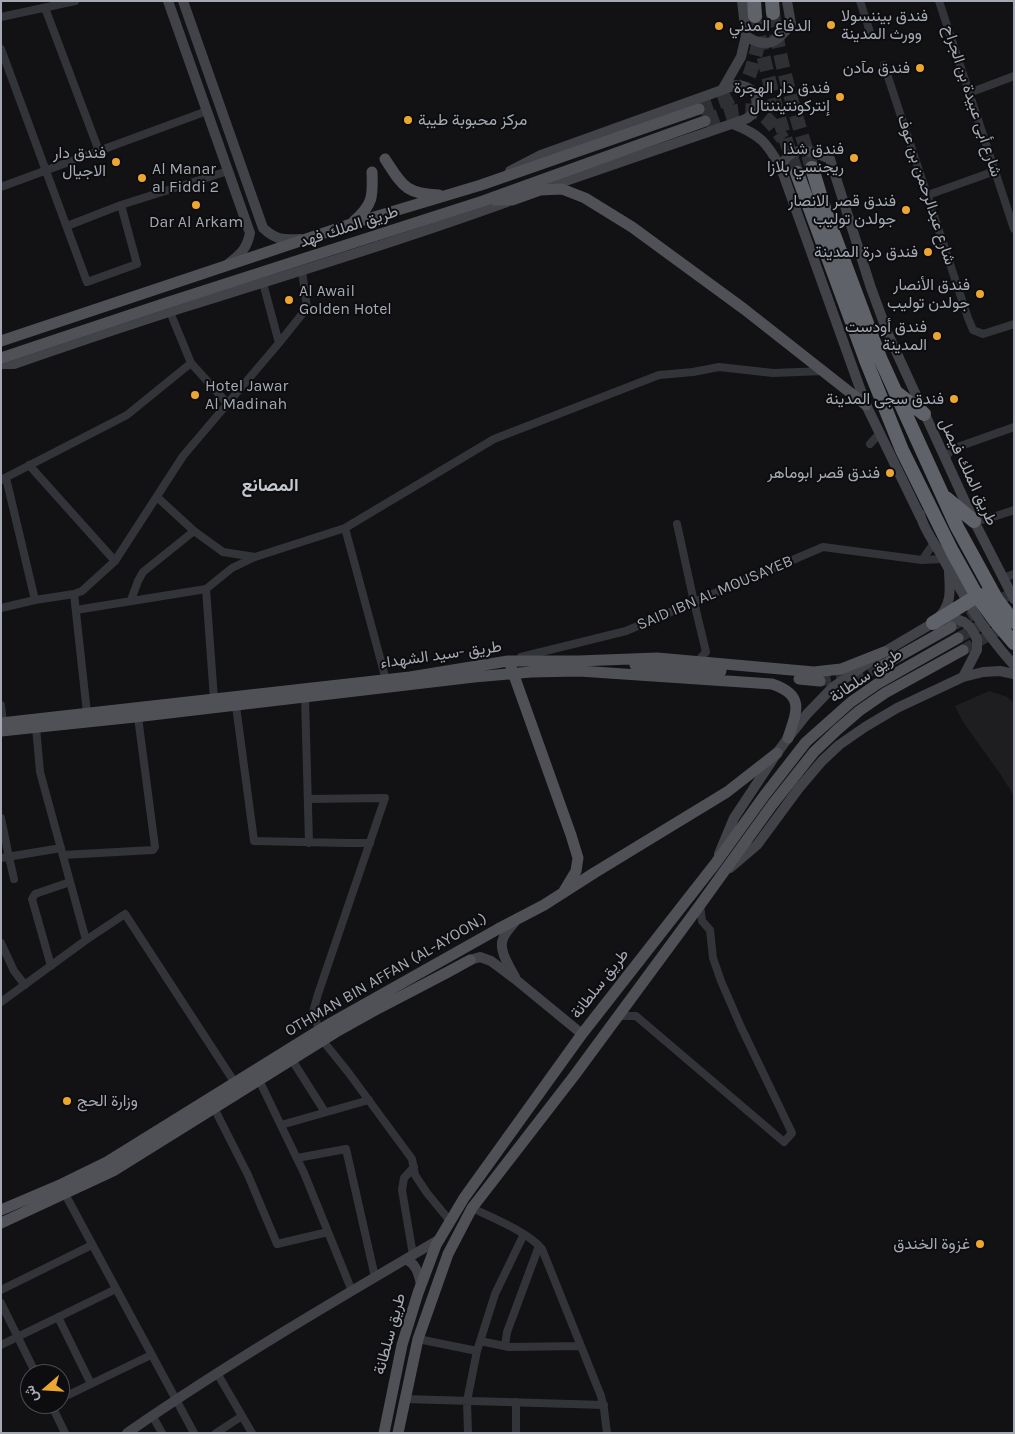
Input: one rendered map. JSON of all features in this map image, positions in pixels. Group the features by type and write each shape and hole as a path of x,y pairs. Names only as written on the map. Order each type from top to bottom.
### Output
{"highway":[{"path":"754,1 756,16"},
{"path":"812,168 880,358 957,527 997,600 1014,622"},
{"path":"797,173 867,363 900,446 952,551 972,598 1014,643"},
{"path":"895,391 924,414"},
{"path":"900,446 915,434"},
{"path":"942,495 974,521"},
{"path":"933,623 972,598 986,595 997,600"}],"main road":[{"path":"168,1 250,233 248,244 243,251 226,265"},
{"path":"183,1 263,228 273,237 287,240 306,239"},
{"path":"722,90 741,57 746,36 742,1"},
{"path":"746,36 754,42 770,43 783,35 791,24 787,1"},
{"path":"1,364 14,364 170,312 302,271 437,221 512,200 733,124 748,118 754,112 756,106 755,95 749,88 736,85 542,155 481,185"},
{"name":"طريق الملك فهد","path":"1,340 351,224 481,185 699,110"},
{"name":"طريق الملك فهد","path":"1,358 400,228 437,221 483,201 705,121"},
{"path":"733,124 759,137 770,148 781,168 866,404 943,559 972,598 979,620 1003,654 1014,665"},
{"name":"طريق الملك فيصل","path":"781,168 786,157 800,150 814,152 830,159 871,288 888,334 974,521 1014,599"},
{"path":"385,159 398,179 414,192 427,195 448,195"},
{"path":"351,224 366,211 371,200 372,172"},
{"path":"540,190 562,189 585,198 632,227 749,318 824,371 866,404"},
{"path":"483,201 512,200"},
{"path":"386,213 392,223 400,228 405,220 402,209"},
{"path":"900,446 921,518"},
{"path":"933,623 943,613 949,601 949,569"},
{"path":"715,864 734,818 777,753 807,714 833,687 884,652 933,623 948,617 964,622 970,627 976,639 977,650 963,677"},
{"path":"880,667 951,627"},
{"name":"طريق سلطانة","path":"384,1433 402,1344 421,1284 436,1246 464,1198 582,1034 715,864 783,769 813,736 851,702 877,684 958,638"},
{"name":"طريق سلطانة","path":"398,1433 418,1338 448,1254 472,1208 619,1016 797,772 814,752 837,730 885,693 963,650"},
{"name":"طريق -سيد الشهداء","path":"2,726 87,713 386,680 508,661 657,658 814,672 841,669 884,652"},
{"path":"508,661 578,858 576,871 563,893"},
{"path":"578,661 731,671 820,681"},
{"name":"طريق -سيد الشهداء","path":"2,726 36,727 531,672 579,671 772,684 792,694 795,702 796,712 788,738"},
{"path":"723,873 757,845 822,760 839,745 865,727 897,708 963,677 983,672 1014,674"},
{"name":"OTHMAN BIN AFFAN (AL-AYOON.)","path":"1,1210 107,1162 234,1083 321,1036 518,918 544,905 727,792 777,753"},
{"path":"515,979 502,950 502,944 503,938 518,918"},
{"path":"470,960 480,957 491,961 582,1034"},
{"name":"OTHMAN BIN AFFAN (AL-AYOON.)","path":"1,1223 112,1171 292,1060 321,1036 470,960"},
{"path":"131,1432 175,1399 272,1338 440,1239"},
{"path":"409,1257 416,1267 421,1284"}],"street":[{"path":"1,17 75,1"},
{"path":"860,1 871,35"},
{"name":"شارع أبى عبيدة بن الجراح","path":"939,1 1014,229"},
{"path":"45,8 99,151"},
{"path":"1,48 87,282 137,264 121,205"},
{"name":"شارع عبدالرحمن بن عوف","path":"884,66 973,330 983,334 1014,324"},
{"path":"969,93 1014,76"},
{"path":"1,187 206,111"},
{"path":"66,226 121,205 228,171"},
{"path":"928,195 995,172"},
{"path":"1,608 82,592 115,560 184,456 307,308 302,271"},
{"path":"263,283 279,343"},
{"path":"170,312 191,362 227,403"},
{"path":"35,600 3,479 127,415 191,362"},
{"path":"76,610 206,589 232,568 255,557 345,528 494,439 659,375 693,372 719,367 773,373 824,371"},
{"path":"945,458 952,449 1014,427"},
{"path":"870,444 880,433"},
{"path":"29,465 115,560"},
{"path":"156,497 194,531 223,552 255,557"},
{"path":"974,521 1014,510"},
{"path":"677,524 706,652 698,661"},
{"path":"345,528 386,680"},
{"path":"131,600 143,572 194,531"},
{"path":"922,560 934,543"},
{"name":"SAID IBN AL MOUSAYEB","path":"508,661 626,631 823,548 922,560 943,559"},
{"path":"1003,578 1014,574"},
{"path":"206,589 214,699"},
{"path":"74,594 87,713"},
{"path":"305,698 309,842"},
{"path":"1,705 2,726"},
{"path":"236,706 254,841 370,842"},
{"path":"5,858 62,851 153,850 155,847 138,717"},
{"path":"36,727 40,772 86,940"},
{"path":"308,799 385,798 313,1012 321,1036 412,1159 416,1175 427,1193 450,1220"},
{"path":"1,818 5,858 14,879"},
{"path":"50,966 32,899 36,894 70,882"},
{"path":"619,1016 636,1016 784,1142 792,1133 721,981 714,958 710,930 702,921 700,905"},
{"path":"1,1002 125,914 234,1083"},
{"path":"1,943 14,971 25,985"},
{"path":"292,1060 325,1112"},
{"path":"259,1080 297,1158 352,1291"},
{"path":"281,1125 368,1100"},
{"path":"214,1108 248,1175 277,1244 328,1232"},
{"path":"297,1158 346,1149 375,1277"},
{"path":"409,1257 402,1184 404,1178 414,1167"},
{"path":"65,1194 192,1432"},
{"path":"472,1208 524,1234 542,1249 602,1396 607,1433"},
{"path":"468,1433 467,1401 477,1351 495,1294 524,1234"},
{"path":"1,1290 92,1245"},
{"path":"505,1346 508,1332 539,1246"},
{"path":"1,1345 116,1289"},
{"path":"1,1302 31,1364"},
{"path":"58,1317 91,1384"},
{"path":"418,1338 477,1351"},
{"path":"480,1341 505,1346 581,1346"},
{"path":"70,1394 151,1355"},
{"path":"217,1373 252,1433"},
{"path":"405,1399 604,1405"},
{"path":"516,1402 516,1433"},
{"path":"56,1414 65,1433"},
{"path":"152,1415 162,1433"},
{"path":"216,1433 242,1416"}],"shaded area":[{"path":"989,691 1007,697 1014,702 1014,796 963,722 955,706"}],"tunnel":[{"path":"773,13 784,72 812,168"},
{"path":"755,16 773,96 797,173"},
{"path":"699,109 728,99 742,89 750,73 759,41"},
{"path":"705,121 735,111 751,111 765,117 783,139"},
{"path":"954,625 1014,592"},
{"path":"958,638 1014,607"},
{"path":"963,650 999,630"},
{"path":"820,681 859,675 880,667"}],"place":[{"name":"فندق بيننسولا وورث المدينة","path":"831,25"},
{"name":"الدفاع المدني","path":"719,26"},
{"name":"فندق مآدن","path":"920,68"},
{"name":"فندق دار الهجرة إنتركونتيننتال","path":"840,97"},
{"name":"مركز محبوبة طيبة","path":"408,120"},
{"name":"فندق شذا ريجنسي بلازا","path":"854,158"},
{"name":"فندق دار الاجيال","path":"116,162"},
{"name":"Al Manar al Fiddi 2","path":"142,178"},
{"name":"Dar Al Arkam","path":"196,205"},
{"name":"فندق قصر الانصار جولدن توليب","path":"906,210"},
{"name":"فندق درة المدينة","path":"928,252"},
{"name":"فندق الأنصار جولدن توليب","path":"980,294"},
{"name":"Al Awail Golden Hotel","path":"289,300"},
{"name":"فندق أودست المدينة","path":"937,336"},
{"name":"Hotel Jawar Al Madinah","path":"195,395"},
{"name":"فندق سجى المدينة","path":"954,399"},
{"name":"فندق قصر ابوماهر","path":"890,473"},
{"name":"وزارة الحج","path":"67,1101"},
{"name":"غزوة الخندق","path":"980,1244"}],"district":[{"name":"المصانع","path":"270,486"}]}
